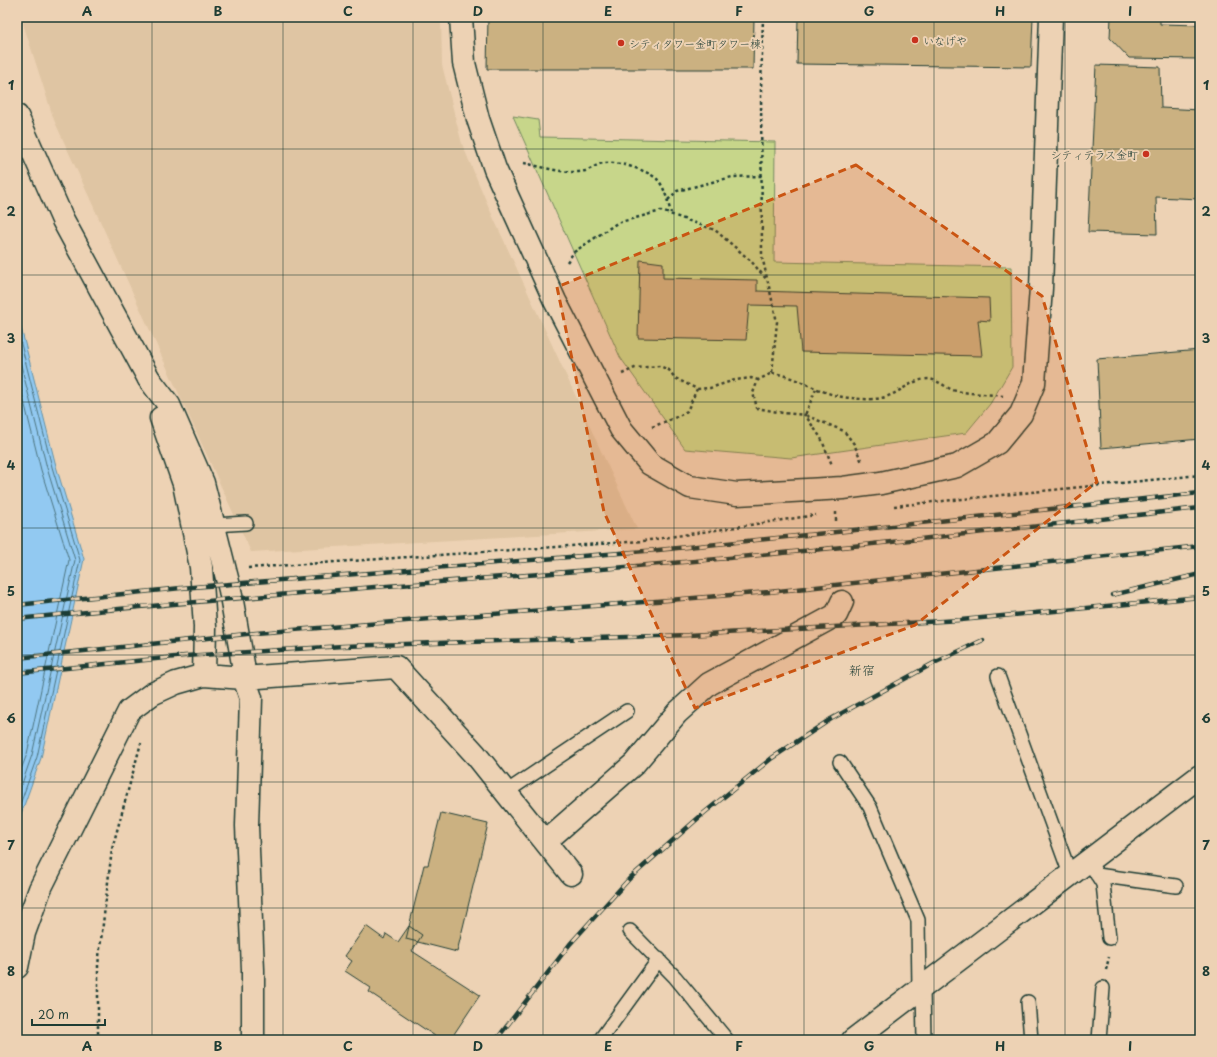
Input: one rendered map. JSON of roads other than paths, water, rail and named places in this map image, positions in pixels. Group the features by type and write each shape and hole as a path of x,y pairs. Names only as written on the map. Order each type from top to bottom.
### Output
{"street":[{"path":"461,17 464,63 478,119 495,169 555,301 622,430 650,464 690,487 737,494 866,485 957,466 997,443 1021,414 1034,383 1041,288 1051,17"},
{"path":"17,116 63,220 149,379 168,405 186,441 203,483 214,525 230,590 243,664 244,678 251,698 247,826 253,970 253,1040"},
{"path":"149,379 184,484 201,567 205,627 204,675"},
{"path":"192,526 214,525"},
{"path":"546,841 634,764 677,713 709,684 836,615 842,602"},
{"path":"17,967 24,933 40,889 130,711 152,694 176,683 204,675 244,678 396,667 476,755 572,874"},
{"path":"853,1040 1070,874 1092,868 1200,776"}],"lane":[{"path":"214,525 246,523"},
{"path":"998,676 1070,874"},
{"path":"506,792 627,711"},
{"path":"840,762 870,806 918,920 924,1040"},
{"path":"1092,868 1176,886"},
{"path":"1092,868 1102,884 1109,938"},
{"path":"630,931 658,959 714,1022 727,1040"},
{"path":"600,1040 658,959"},
{"path":"1099,1040 1102,988"},
{"path":"1028,1002 1031,1040"}],"water":[{"path":"17,312 56,466 84,559 41,758 17,825"}],"railway":[{"path":"17,605 181,588 658,550 1200,493"},
{"path":"17,619 178,603 795,552 1200,508"},
{"path":"17,658 256,633 769,592 1200,546"},
{"path":"1112,595 1200,574"},
{"path":"17,673 185,656 343,646 689,635 961,620 1200,597"},
{"path":"496,1040 570,944 630,878 704,813 772,758 831,719 934,663 983,640"}],"place":[{"name":"いなげや","path":"915,40"},
{"name":"シティタワー金町タワー棟","path":"621,43"},
{"name":"シティテラス金町","path":"1146,154"}],"district":[{"name":"新宿","path":"862,669"}]}
